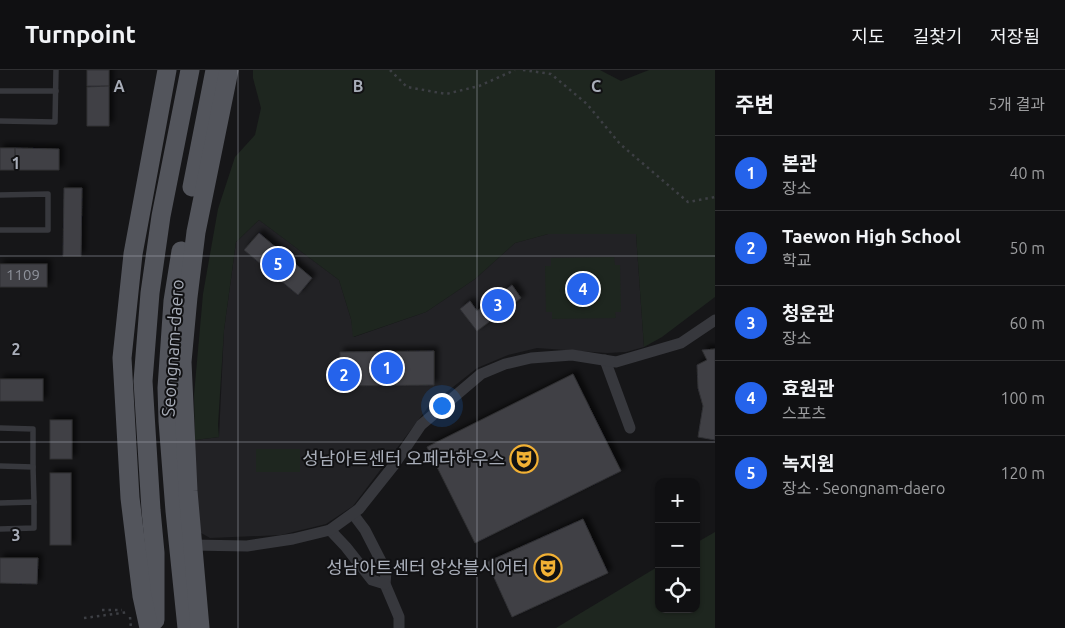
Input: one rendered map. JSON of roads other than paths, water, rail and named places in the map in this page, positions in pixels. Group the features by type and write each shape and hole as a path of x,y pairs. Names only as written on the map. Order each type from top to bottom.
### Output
{"main road":[{"path":"149,628 142,596 130,498 122,358 134,246 167,70"},
{"name":"Seongnam-daero","path":"155,628 155,553 143,380 150,293 161,216 190,70"},
{"name":"Seongnam-daero","path":"187,628 174,511 167,388 173,301 186,221 215,70"},
{"path":"200,628 188,491 182,362 196,232 229,70"}],"street":[{"path":"192,545 247,546 292,539 330,530 359,509 394,465 421,425 481,374 505,364 531,358 572,355 616,362 681,343 715,320"},
{"path":"605,360 630,428"},
{"path":"353,514 378,552 386,571 385,584 399,617 399,628"},
{"path":"330,530 372,580 385,584"}],"lane":[{"path":"0,121 55,122 56,70"},
{"path":"0,91 56,91"},
{"path":"0,195 48,194 48,230 0,230"},
{"path":"0,428 33,429 34,502 34,528 0,529"},
{"path":"0,466 33,467"},
{"path":"0,502 34,502"}],"place":[{"name":"녹지원","path":"278,264"},
{"name":"효원관","path":"583,289"},
{"name":"청운관","path":"498,305"},
{"name":"본관","path":"387,368"},
{"name":"Taewon High School","path":"344,375"},
{"name":"성남아트센터 오페라하우스","path":"524,459"},
{"name":"성남아트센터 앙상블시어터","path":"548,568"}]}
